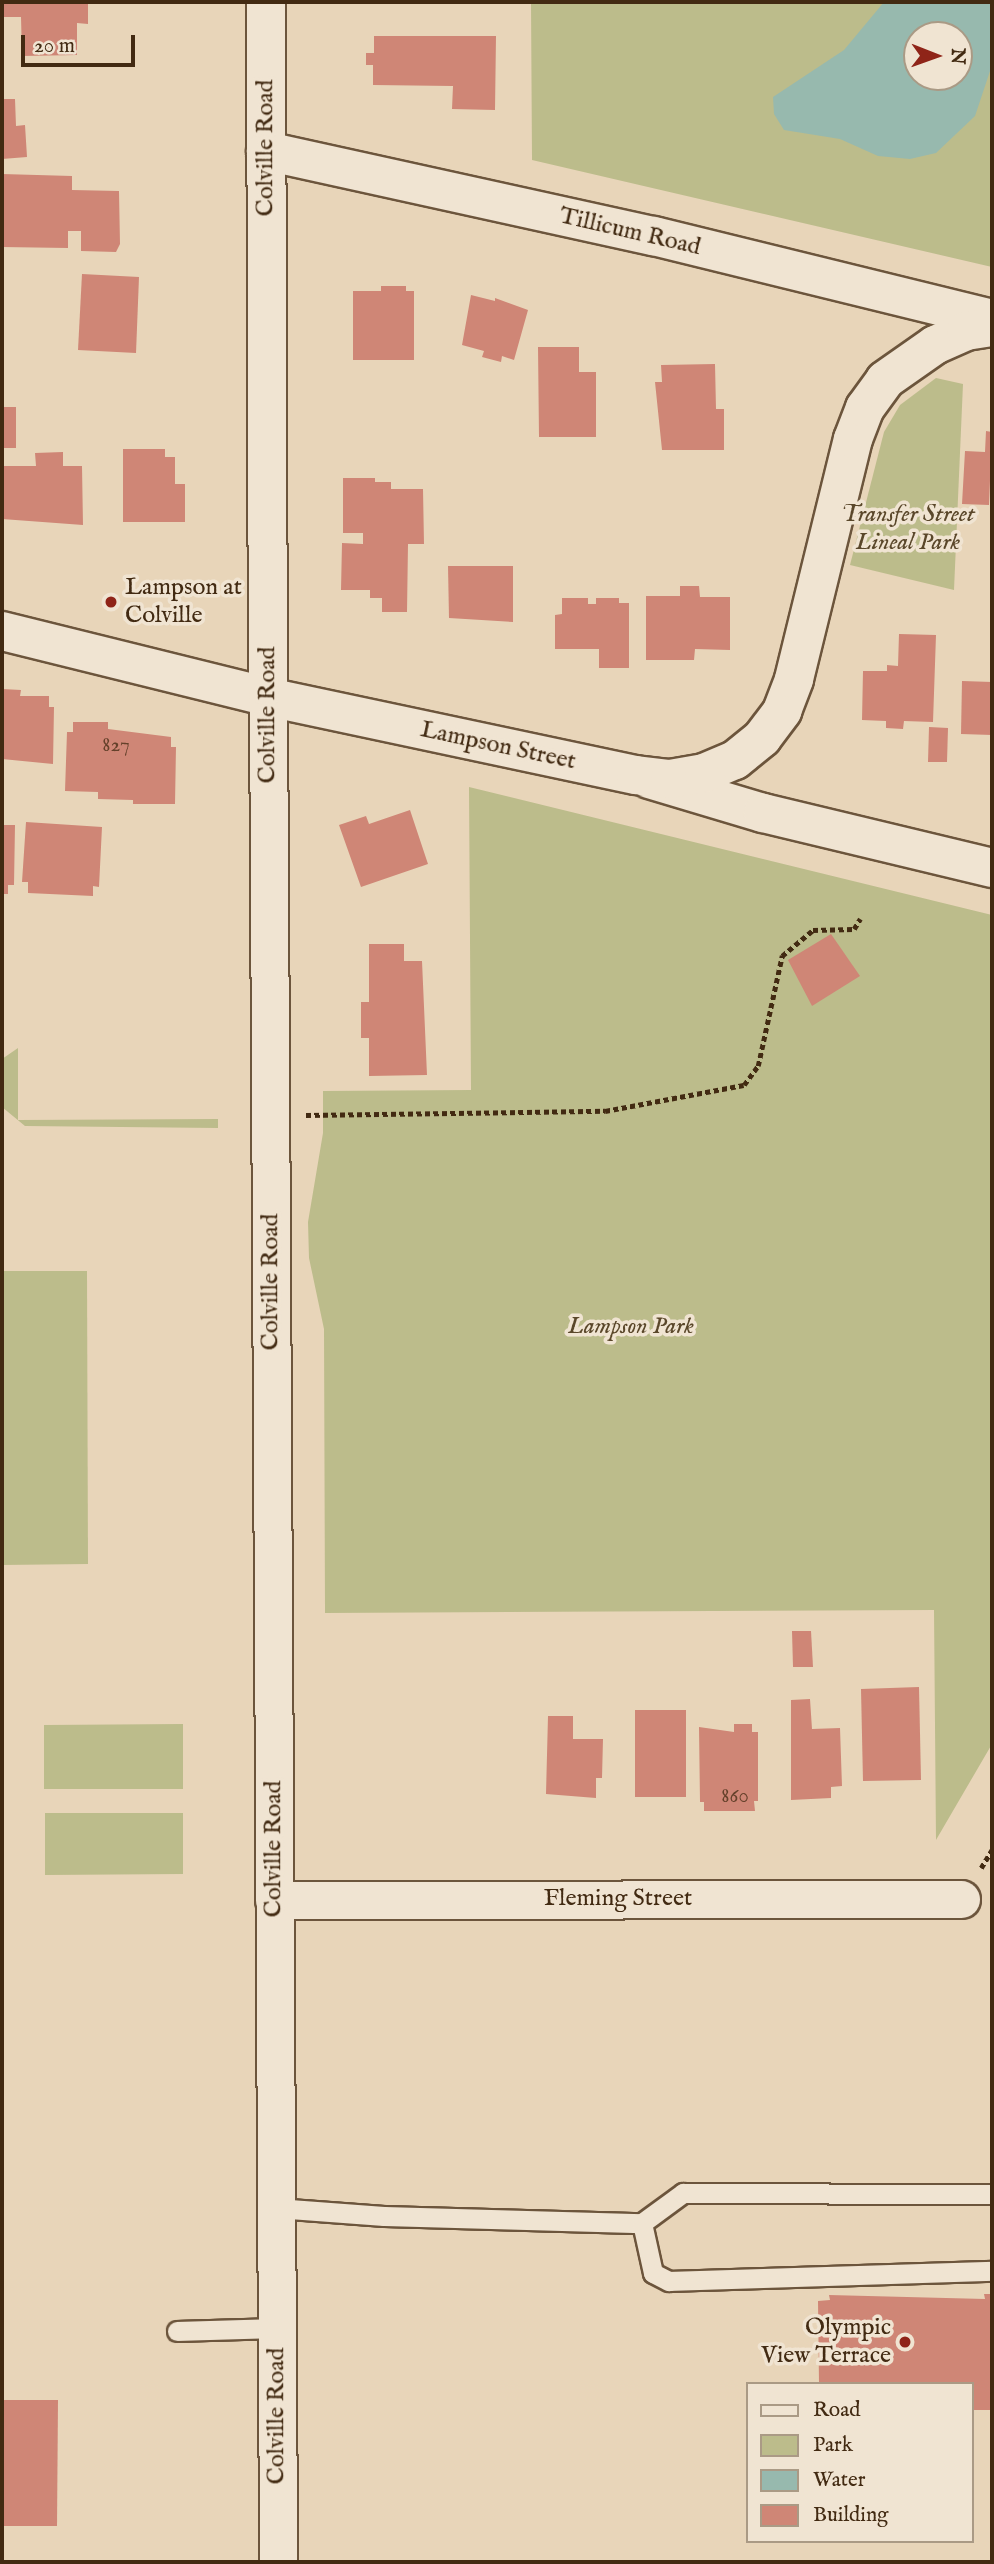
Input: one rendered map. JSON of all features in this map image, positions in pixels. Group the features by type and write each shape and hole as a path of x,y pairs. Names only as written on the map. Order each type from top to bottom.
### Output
{"street":[{"name":"Colville Road","path":"266,2 278,2562"},
{"name":"Tillicum Road","path":"266,151 654,236 992,319"},
{"path":"636,775 670,779 704,773 734,760 762,738 782,711 794,679 853,439 865,408 885,380 935,345 966,331 992,327"},
{"name":"Lampson Street","path":"2,631 268,697 636,775 763,813 992,868"},
{"name":"Fleming Street","path":"274,1900 961,1899"}],"lane":[{"path":"276,2208 384,2216 642,2223 684,2193 992,2194"},
{"path":"642,2223 653,2273 668,2281 992,2271"},
{"path":"177,2330 276,2328"}],"path":[{"path":"270,1115 605,1111 733,1089 744,1085 758,1066 782,956 813,930 854,929 860,919"}],"green space":[{"path":"531,2 992,2 992,267 532,160"},
{"name":"Transfer Street Lineal Park","path":"936,378 963,384 954,590 850,565 884,432 900,405"},
{"name":"Lampson Park","path":"469,787 992,915 992,1744 936,1840 934,1610 325,1613 324,1329 309,1258 308,1222 323,1133 323,1091 471,1090"},
{"path":"18,1048 18,1120 218,1119 218,1128 25,1126 2,1107 2,1059"},
{"path":"2,1271 87,1271 88,1564 2,1565"},
{"path":"183,1724 183,1789 44,1789 44,1725"},
{"path":"45,1813 183,1813 183,1874 45,1875"}],"water":[{"path":"884,2 992,2 992,65 975,116 936,153 910,159 878,156 840,139 784,130 774,114 773,97 844,50"}],"building":[{"path":"2,2 88,2 88,24 77,23 77,55 22,56 21,17 2,17"},
{"path":"374,36 496,36 495,110 452,109 453,86 373,85 373,65 366,65 366,53 374,53"},
{"path":"2,99 15,99 16,126 25,125 27,157 2,159"},
{"path":"2,174 72,176 72,190 119,191 120,244 116,252 81,251 81,231 68,231 68,248 2,247"},
{"path":"82,274 139,277 136,353 78,350"},
{"path":"381,286 406,286 406,291 414,291 414,360 353,360 353,291 381,291"},
{"path":"471,295 495,301 495,298 528,310 514,360 502,356 501,362 482,357 484,351 462,345"},
{"path":"538,347 579,347 579,372 596,372 596,437 539,437"},
{"path":"715,364 716,409 724,409 724,450 662,450 655,382 662,382 661,365"},
{"path":"2,407 16,407 16,448 2,448"},
{"path":"986,431 992,432 989,505 962,504 965,451 985,452"},
{"path":"123,449 165,449 165,457 175,457 175,484 185,484 185,522 123,522"},
{"path":"63,452 63,466 82,466 83,525 2,519 2,466 36,466 35,453"},
{"path":"343,478 375,478 375,482 391,482 391,489 423,489 424,544 408,544 407,612 382,612 382,598 370,598 370,590 341,590 342,543 363,544 363,533 343,533"},
{"path":"448,566 513,566 513,622 449,618"},
{"path":"680,586 699,586 700,597 730,597 730,650 695,649 694,660 646,660 646,596 680,596"},
{"path":"562,598 588,598 588,604 596,604 596,598 619,598 619,603 629,603 629,668 599,668 599,649 555,649 555,615 562,614"},
{"path":"899,634 936,635 933,722 904,721 903,729 886,728 886,721 862,720 863,671 887,671 887,665 898,666"},
{"path":"962,681 992,682 992,735 961,734"},
{"path":"2,689 21,690 20,696 49,696 49,707 54,707 53,764 2,759"},
{"path":"73,722 108,722 108,729 171,737 171,747 176,747 175,804 133,804 133,800 98,799 98,792 65,791 67,732 73,732"},
{"path":"929,727 948,728 947,762 928,762"},
{"path":"410,810 428,864 361,887 339,825 366,816 369,824"},
{"path":"26,822 102,827 99,887 93,886 93,896 28,893 28,882 22,882"},
{"path":"2,825 15,825 14,885 8,885 8,894 2,894"},
{"path":"831,934 860,976 812,1006 788,960"},
{"path":"369,944 404,944 404,961 422,961 427,1075 369,1076 369,1038 361,1038 361,1002 369,1002"},
{"path":"792,1631 811,1631 813,1667 793,1667"},
{"path":"919,1687 921,1780 863,1781 861,1689"},
{"path":"810,1699 812,1729 840,1728 842,1786 831,1787 831,1798 791,1800 791,1700"},
{"path":"635,1710 686,1710 686,1797 635,1797"},
{"path":"548,1716 573,1716 573,1739 603,1739 602,1778 596,1778 596,1798 546,1794"},
{"path":"734,1724 752,1724 752,1732 758,1732 758,1801 754,1801 755,1811 704,1811 704,1802 700,1802 699,1727 734,1732"},
{"name":"Olympic View Terrace","path":"984,2294 992,2294 992,2410 973,2410 973,2382 819,2382 818,2301 830,2300 829,2295 985,2299"},
{"path":"4,2400 58,2400 57,2526 4,2526"}],"place":[{"name":"Lampson at Colville","path":"111,602"},
{"name":"Olympic View Terrace","path":"905,2342"}]}
